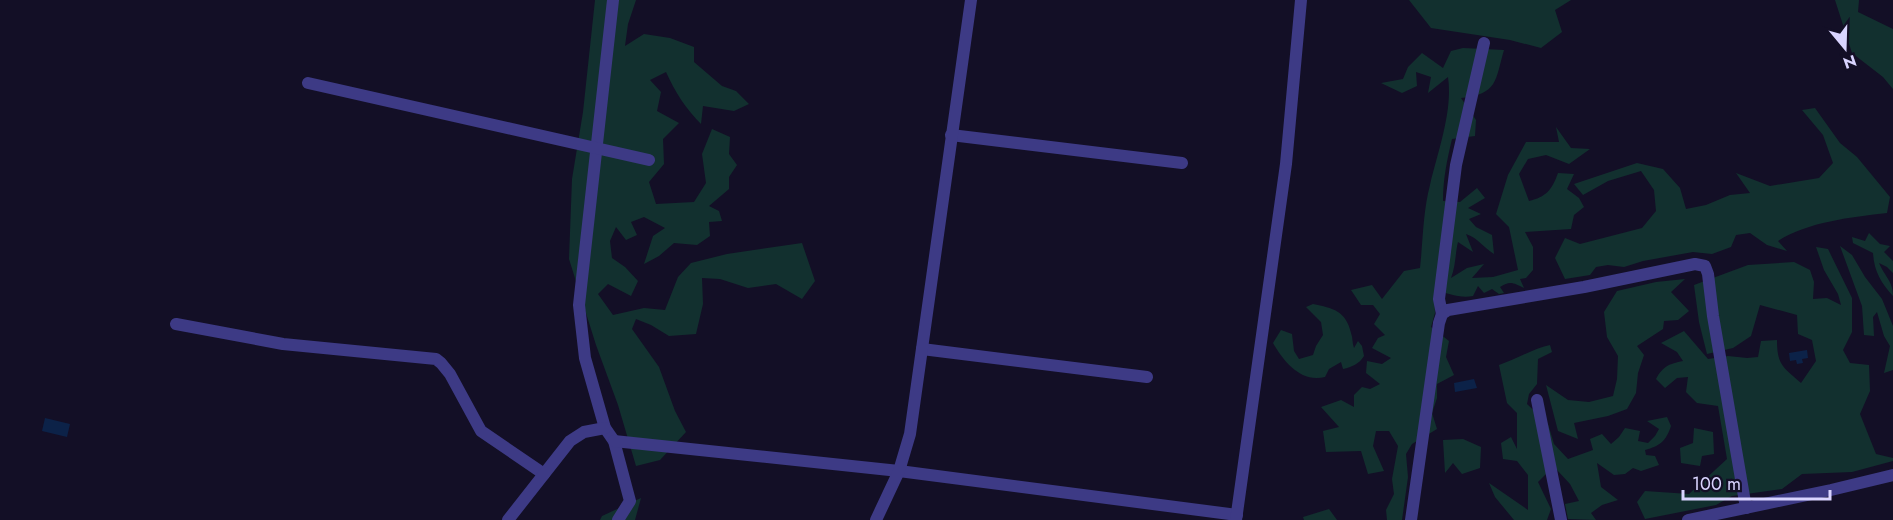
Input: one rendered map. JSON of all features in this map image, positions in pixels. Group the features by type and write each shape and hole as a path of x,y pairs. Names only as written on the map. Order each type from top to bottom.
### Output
{"street":[{"path":"613,0 579,305 585,358 605,428 614,441 630,501 618,520"},
{"path":"876,520 899,471 910,434 971,0"},
{"path":"614,441 899,471 1237,518 1286,164 1301,0"},
{"path":"1411,520 1442,314 1439,299 1456,165 1484,43"},
{"path":"308,83 649,160"},
{"path":"951,135 1182,163"},
{"path":"1442,314 1448,310 1584,287 1684,265 1705,266 1708,274 1739,513"},
{"path":"176,324 284,344 436,359 450,374 481,431 544,474"},
{"path":"922,349 1147,377"},
{"path":"1537,400 1562,520"},
{"path":"508,520 577,435 605,428"},
{"path":"1688,520 1739,513 1893,475"}],"green space":[{"path":"595,0 636,0 628,24 625,46 644,34 670,38 694,47 694,62 722,86 736,91 749,104 734,111 703,106 701,124 681,100 666,72 650,80 661,92 657,111 679,123 663,139 664,164 649,182 656,204 694,202 706,183 702,154 712,129 730,137 729,154 737,165 729,177 729,189 709,206 719,211 722,221 709,222 710,236 697,245 674,243 659,256 644,264 653,236 665,228 644,217 631,222 637,235 626,240 616,227 610,241 612,258 625,267 638,281 631,296 608,284 598,294 613,315 644,308 665,310 678,277 691,263 727,254 802,243 815,281 802,299 776,284 748,288 720,279 702,278 703,304 696,334 669,336 636,319 632,329 659,367 675,411 686,432 660,460 636,466 569,259 572,179 583,112"},
{"path":"1409,0 1571,0 1555,10 1562,32 1541,48 1510,40 1431,28"},
{"path":"1835,0 1859,0 1858,12 1893,29 1893,89 1883,77 1852,53"},
{"path":"1463,48 1504,50 1493,84 1482,93 1461,98 1476,120 1475,136 1452,139 1443,201 1460,202 1477,188 1485,198 1468,208 1481,214 1469,219 1476,227 1492,235 1494,254 1466,234 1473,252 1458,242 1451,278 1467,268 1484,264 1472,278 1493,277 1518,270 1509,227 1496,214 1508,175 1526,142 1559,142 1556,127 1571,148 1590,149 1569,164 1546,155 1528,159 1519,174 1529,201 1548,192 1558,173 1574,174 1567,189 1579,198 1584,207 1574,215 1571,229 1525,232 1533,247 1533,270 1526,278 1520,279 1524,288 1509,283 1500,287 1504,293 1499,294 1492,289 1484,293 1478,286 1473,296 1468,297 1434,291 1435,313 1431,327 1449,341 1446,357 1454,375 1437,384 1437,398 1432,413 1437,429 1412,444 1406,454 1408,477 1402,520 1387,520 1386,510 1394,494 1392,479 1398,446 1389,431 1376,431 1373,446 1384,471 1368,474 1361,451 1326,452 1323,431 1339,427 1321,407 1341,400 1354,407 1354,395 1362,387 1370,389 1380,384 1366,373 1367,361 1382,364 1391,358 1372,348 1378,338 1385,335 1374,324 1380,314 1373,305 1361,305 1351,290 1372,285 1382,299 1404,271 1420,268 1428,195 1447,117 1448,77 1428,93 1431,77 1416,72 1417,86 1402,93 1381,83 1403,79 1408,67 1422,53 1443,68 1451,51"},
{"path":"1815,108 1840,143 1857,157 1890,197 1887,213 1830,221 1802,229 1778,241 1787,251 1767,245 1750,233 1736,235 1731,247 1712,254 1693,252 1643,261 1624,267 1608,265 1596,267 1590,275 1565,279 1555,258 1565,238 1580,244 1642,228 1656,211 1654,190 1641,171 1608,181 1583,195 1574,184 1637,163 1663,169 1680,188 1686,209 1706,205 1730,195 1750,193 1736,173 1770,186 1819,178 1833,163 1823,135 1802,110"},
{"path":"1869,233 1880,244 1890,246 1884,252 1893,261 1893,273 1879,263 1890,283 1893,296 1879,276 1873,253 1853,243 1852,237 1865,241"},
{"path":"1840,246 1852,255 1882,299 1893,326 1893,370 1884,373 1890,346 1884,336 1877,312 1873,317 1874,336 1864,335 1862,306"},
{"path":"1816,247 1828,249 1852,298 1852,332 1843,350 1850,363 1869,365 1870,391 1860,414 1876,454 1893,458 1893,461 1852,472 1802,474 1782,489 1732,496 1716,505 1645,519 1637,502 1645,491 1689,494 1727,459 1718,406 1697,403 1686,392 1688,377 1677,378 1665,388 1656,379 1667,366 1683,361 1677,352 1661,343 1684,331 1708,359 1728,356 1747,358 1758,357 1761,341 1777,340 1778,355 1782,365 1801,383 1816,361 1812,340 1798,334 1797,315 1760,305 1751,336 1733,348 1707,354 1699,322 1694,285 1748,265 1794,262 1810,270 1814,282 1813,299 1827,298 1841,305"},
{"path":"1685,279 1671,292 1689,311 1678,320 1664,321 1663,329 1637,346 1644,355 1638,373 1636,393 1627,409 1608,416 1574,423 1578,439 1558,431 1546,385 1568,400 1589,402 1613,396 1617,379 1618,356 1607,337 1604,312 1617,291 1656,282"},
{"path":"1313,304 1327,307 1342,315 1349,326 1354,348 1358,341 1362,346 1364,356 1352,366 1343,369 1341,362 1329,369 1325,377 1316,378 1308,377 1294,369 1273,343 1281,330 1292,334 1294,351 1299,359 1313,355 1323,335 1321,322 1306,307"},
{"path":"1550,345 1552,352 1538,359 1537,384 1529,394 1527,404 1548,424 1554,444 1568,459 1593,450 1590,439 1602,434 1611,444 1625,428 1640,431 1638,441 1648,443 1659,429 1647,421 1667,417 1671,426 1662,442 1645,450 1646,455 1655,456 1659,465 1641,471 1633,468 1625,474 1614,475 1597,463 1601,487 1618,500 1602,505 1591,513 1596,520 1568,519 1565,504 1579,501 1570,484 1557,470 1546,474 1538,482 1551,509 1547,520 1514,520 1495,497 1489,483 1528,510 1528,475 1517,461 1503,459 1501,443 1511,437 1517,449 1517,413 1507,403 1499,365"},
{"path":"1694,428 1713,432 1714,454 1702,456 1700,466 1681,463 1680,448 1693,443"},
{"path":"1463,439 1481,447 1480,468 1462,474 1453,463 1445,473 1443,440"},
{"path":"641,498 635,520 600,520 602,516"},
{"path":"1329,509 1337,520 1304,520 1303,517"}],"water":[{"path":"1807,350 1808,358 1802,359 1803,363 1797,364 1796,360 1790,361 1789,353"},
{"path":"1474,379 1477,388 1455,392 1454,383"},
{"path":"45,418 70,424 67,437 42,431"}]}
